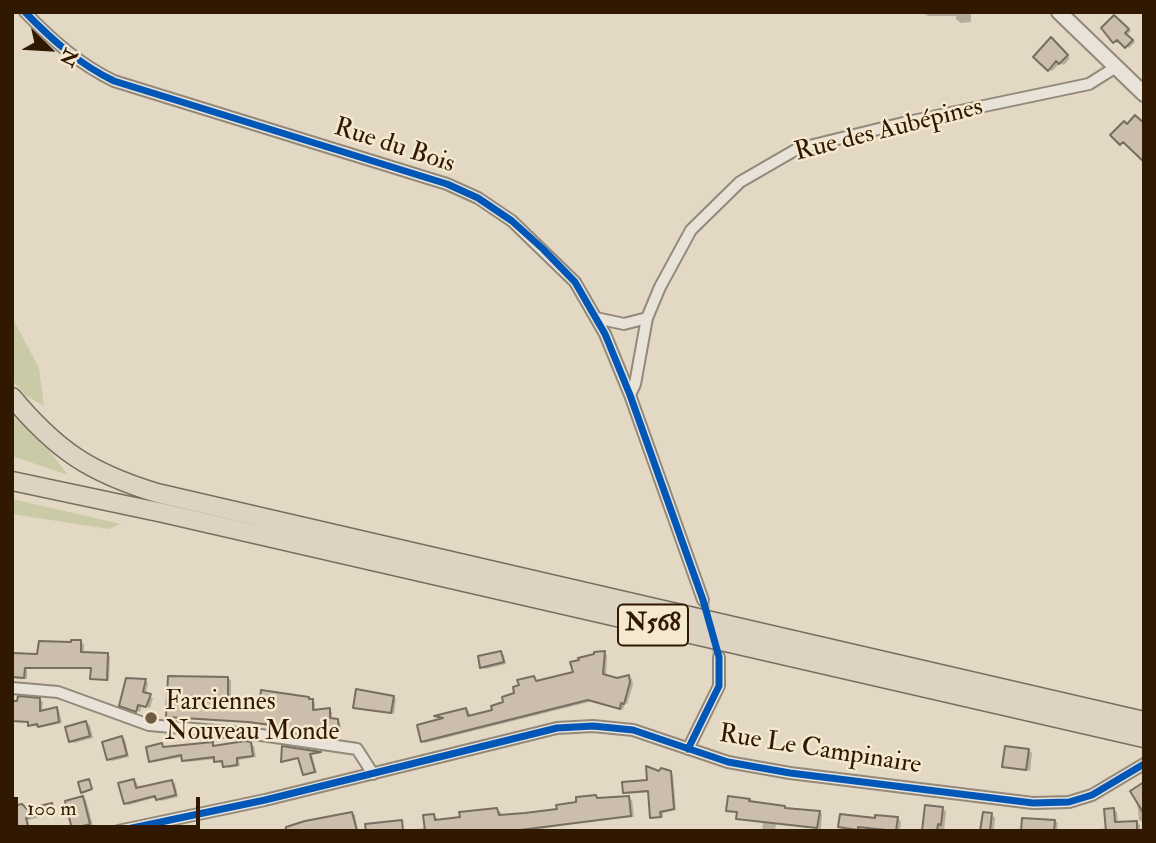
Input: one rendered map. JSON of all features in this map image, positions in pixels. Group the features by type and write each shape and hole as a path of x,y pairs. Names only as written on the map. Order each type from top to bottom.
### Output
{"highway":[{"name":"N568","path":"12,397 50,440 75,458 129,484 192,502 1144,721"},
{"path":"12,469 118,503"},
{"path":"12,481 118,503"},
{"name":"N568","path":"118,503 1144,738"}],"street":[{"name":"Rue du Bois","path":"25,12 66,51 89,68 114,81 447,184 478,198 512,221 575,282 605,334 630,395 703,600"},
{"path":"1059,12 1144,94"},
{"name":"Rue des Aubépines","path":"630,395 635,384 647,318 660,287 691,230 740,182 797,149 1089,83 1116,67"},
{"path":"596,318 624,324 647,318"},
{"path":"688,749 719,686 719,657"},
{"path":"12,688 58,692 149,725 357,749 373,774"},
{"name":"Rue Le Campinaire","path":"118,831 373,774 557,728 593,726 633,730 728,762 790,773 1033,803 1069,802 1092,795 1144,764"}],"green space":[{"path":"12,317 39,368 44,406 25,395 12,380"},
{"path":"12,402 68,475 12,456"},
{"path":"12,499 121,524 109,529 12,514"}],"building":[{"path":"1114,15 1129,29 1125,33 1133,40 1125,48 1117,40 1113,43 1101,28"},
{"path":"1051,37 1068,55 1059,64 1056,61 1048,71 1033,57"},
{"path":"1135,115 1144,123 1144,162 1123,142 1120,145 1110,135 1124,121 1127,124"},
{"path":"81,640 81,652 108,653 107,680 90,679 91,668 25,668 24,678 12,677 12,653 37,654 39,641"},
{"path":"501,651 504,662 480,668 478,656"},
{"path":"605,651 603,674 617,678 629,675 630,682 620,709 588,700 421,742 417,725 443,718 434,716 466,708 468,716 492,710 491,706 503,702 502,697 514,693 513,687 519,685 517,680 534,676 536,681 573,672 570,662 594,652"},
{"path":"168,676 228,677 228,698 260,699 261,690 309,697 313,699 313,710 330,708 330,718 338,719 339,729 292,728 292,732 284,730 285,727 248,722 166,717"},
{"path":"126,678 146,679 143,692 151,694 146,707 138,705 136,712 119,706"},
{"path":"356,689 394,696 391,713 353,708"},
{"path":"18,696 40,698 40,711 57,707 59,722 38,727 37,724 28,726 28,722 12,721 12,701 17,701"},
{"path":"86,721 90,736 69,742 65,727"},
{"path":"122,736 127,755 107,760 102,742"},
{"path":"213,742 213,746 251,742 253,756 237,758 237,765 223,767 222,761 214,762 214,757 182,761 181,755 149,762 146,747 162,743 163,747"},
{"path":"282,746 321,752 310,754 315,772 303,775 298,758 281,762"},
{"path":"1005,746 1029,749 1026,770 1002,767"},
{"path":"646,766 659,771 661,768 671,771 674,809 660,812 661,817 650,818 648,791 623,793 622,782 647,780"},
{"path":"89,779 92,789 81,793 78,782"},
{"path":"134,779 136,788 172,780 176,795 156,800 155,796 124,804 118,783"},
{"path":"1144,782 1144,814 1130,791"},
{"path":"596,795 597,798 629,796 631,816 512,831 425,831 423,815 434,814 435,820 460,817 459,812 497,808 499,815 525,813 557,809 556,805 576,802 576,797"},
{"path":"83,796 90,824 72,829 65,801"},
{"path":"728,796 785,808 820,811 817,828 736,819 737,812 726,811"},
{"path":"52,803 54,812 26,818 29,831 12,831 12,806 22,804 27,809"},
{"path":"925,805 943,807 941,825 938,824 937,831 922,831"},
{"path":"1114,808 1115,822 1137,821 1137,831 1106,831 1104,809"},
{"path":"352,812 357,831 286,831 286,827 305,821"},
{"path":"983,812 992,813 990,831 980,831"},
{"path":"840,814 875,818 875,815 898,817 896,831 838,827"},
{"path":"1022,818 1055,820 1054,831 1021,831"},
{"path":"402,820 403,831 366,831 365,824"}],"tunnel":[{"path":"703,600 719,657"}],"cycle path":[{"path":"25,12 66,51 114,81 447,184 478,198 512,221 575,282 605,334 630,395 703,600 719,657 719,686 688,749"},
{"path":"118,831 265,800 557,728 593,726 633,730 728,762 790,773 1033,803 1069,802 1092,795 1144,764"}],"place":[{"name":"Farciennes Nouveau Monde","path":"151,718"}]}
